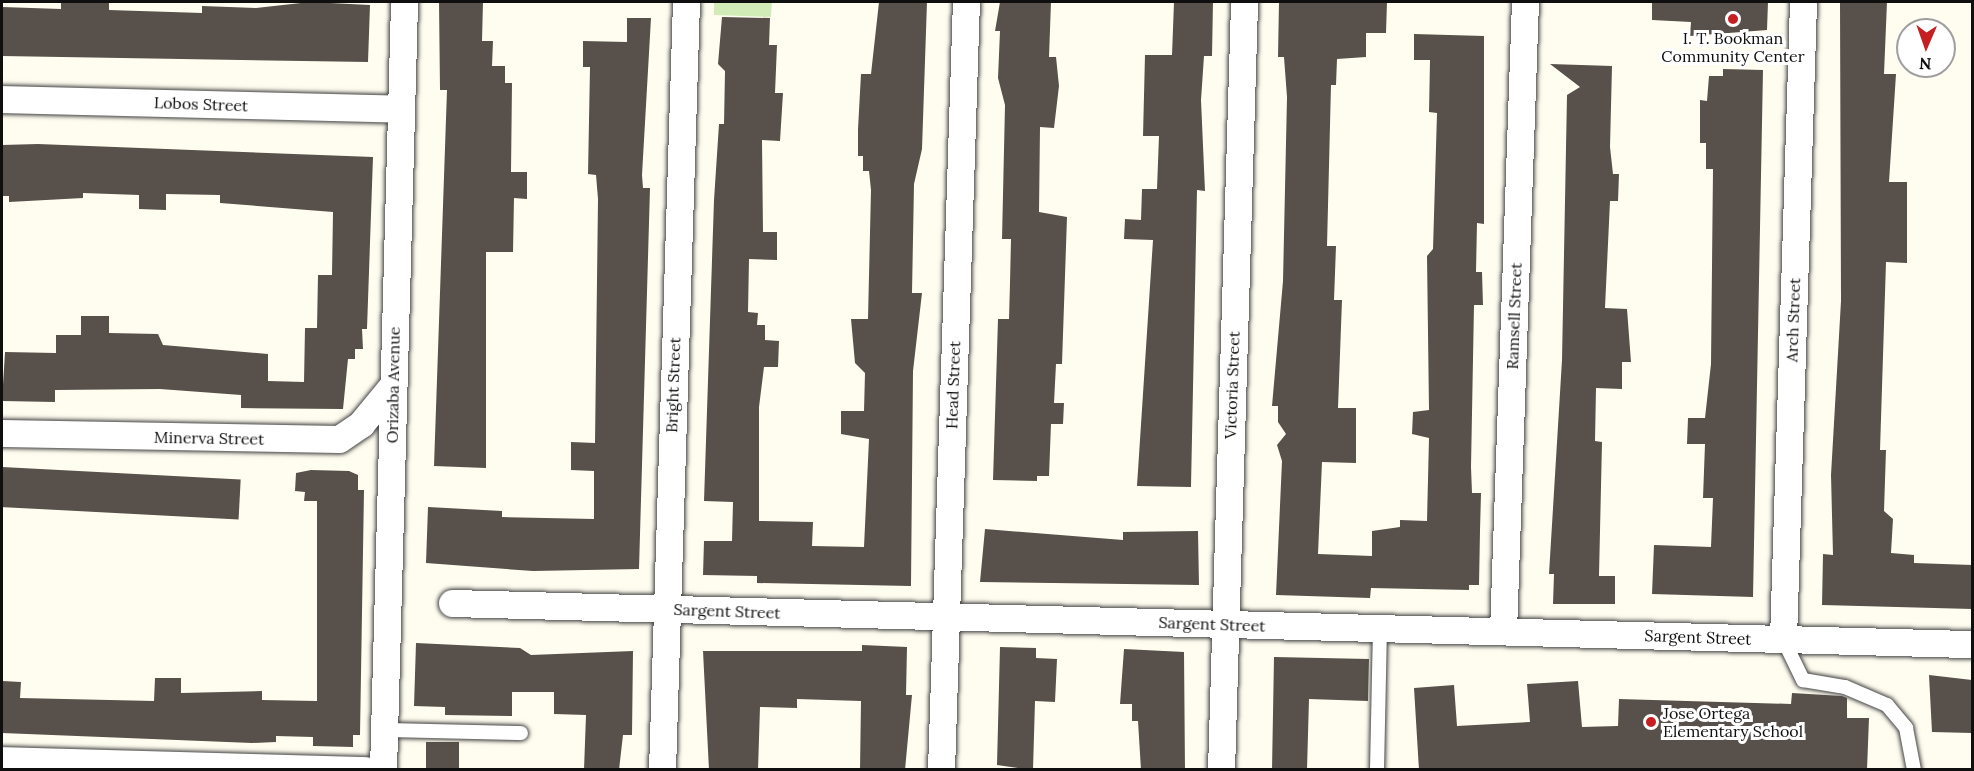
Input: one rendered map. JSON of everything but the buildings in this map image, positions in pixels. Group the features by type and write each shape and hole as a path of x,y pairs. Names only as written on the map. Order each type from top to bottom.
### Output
{"street":[{"name":"Orizaba Avenue","path":"383,770 404,2"},
{"name":"Bright Street","path":"662,770 686,2"},
{"name":"Head Street","path":"941,770 966,2"},
{"name":"Victoria Street","path":"1221,770 1244,2"},
{"name":"Ramsell Street","path":"1503,631 1525,2"},
{"name":"Arch Street","path":"1783,639 1803,2"},
{"name":"Lobos Street","path":"2,99 400,109"},
{"name":"Minerva Street","path":"2,433 339,439 361,424 393,385"},
{"name":"Sargent Street","path":"452,603 1972,644"},
{"path":"2,760 365,770"}],"lane":[{"path":"1377,770 1380,628"},
{"path":"1783,639 1803,680 1845,687 1887,705 1906,728 1914,770"},
{"path":"384,730 521,733"}],"green space":[{"path":"714,2 772,2 771,17 714,15"}],"place":[{"name":"I. T. Bookman Community Center","path":"1733,19"},
{"name":"Jose Ortega Elementary School","path":"1651,722"}]}
